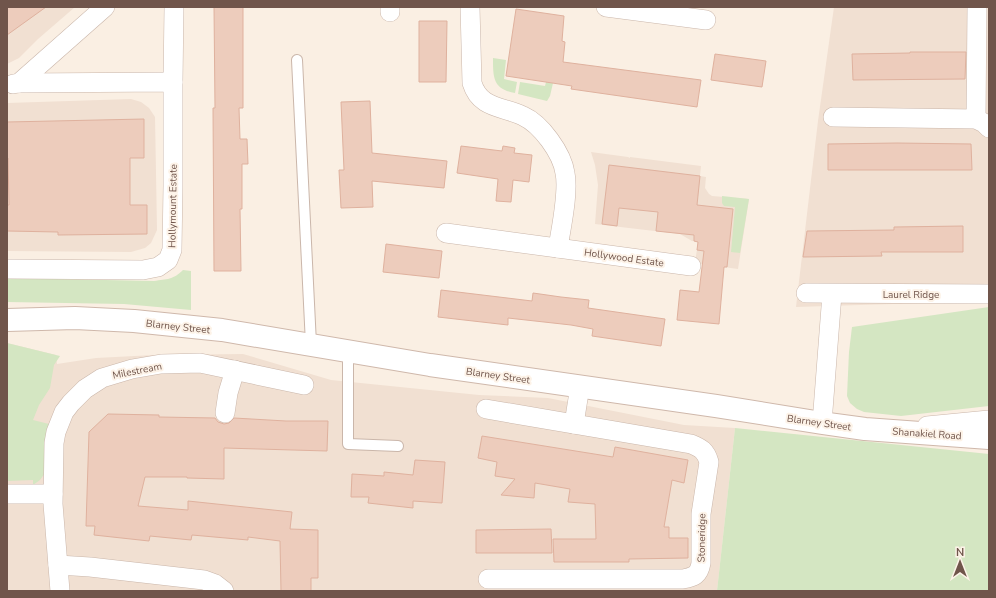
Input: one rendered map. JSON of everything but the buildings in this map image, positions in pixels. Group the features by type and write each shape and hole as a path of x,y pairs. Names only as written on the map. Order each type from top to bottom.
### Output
{"street":[{"path":"13,84 105,7"},
{"name":"Hollymount Estate","path":"7,269 143,270 158,267 168,260 172,250 174,7"},
{"path":"470,7 472,83 474,90 479,97 487,103 522,116 531,121 548,138 557,151 565,172 567,186 558,248"},
{"path":"606,7 706,20"},
{"path":"833,118 983,124 981,12"},
{"path":"13,84 173,82"},
{"name":"Hollywood Estate","path":"446,232 690,266"},
{"name":"Laurel Ridge","path":"806,293 989,294"},
{"path":"822,423 832,294"},
{"name":"Blarney Street","path":"7,320 75,318 134,321 222,330 430,365 718,406 822,423 865,428 913,427 989,420"},
{"name":"Milestream","path":"60,591 53,494 54,443 56,432 64,412 71,403 91,386 102,378 146,366 200,362 304,385"},
{"path":"225,413 234,370"},
{"path":"574,424 580,386"},
{"name":"Stoneridge","path":"486,409 691,444 700,447 706,453 709,462 701,514 700,570 692,577 682,579 488,579"},
{"name":"Shanakiel Road","path":"865,428 989,438"},
{"path":"7,494 53,494"},
{"path":"58,566 90,567 204,580 215,584 224,591"}],"lane":[{"path":"297,60 312,344"},
{"path":"348,351 348,444 398,446"}],"shaded area":[{"path":"7,7 75,7 38,39 19,58 7,64"},
{"path":"834,7 989,7 989,301 796,307 818,121"},
{"path":"131,99 141,102 149,108 155,117 157,230 151,243 145,248 131,252 7,251 7,103"},
{"path":"591,152 701,166 700,176 706,177 705,188 709,194 712,196 749,199 738,269 695,263 698,242 692,241 680,234 595,224 598,185 595,165"},
{"path":"7,343 56,355 57,364 96,358 154,355 243,354 331,380 479,395 548,398 684,425 735,428 717,591 7,591"}],"green space":[{"path":"493,58 506,60 504,79 517,82 515,93 502,89 496,82 493,71"},
{"path":"520,82 545,86 546,82 553,83 550,96 547,101 518,94"},
{"path":"722,196 749,199 740,253 731,252 735,207 724,206 722,203"},
{"path":"183,270 191,271 191,310 124,304 7,302 7,278 154,281 173,277"},
{"path":"989,307 989,406 901,416 864,412 857,409 850,403 847,396 852,327"},
{"path":"7,343 60,356 54,365 50,388 39,405 33,420 49,424 45,473 40,480 33,485 33,480 7,481"},
{"path":"735,428 989,454 989,591 717,591"}]}
